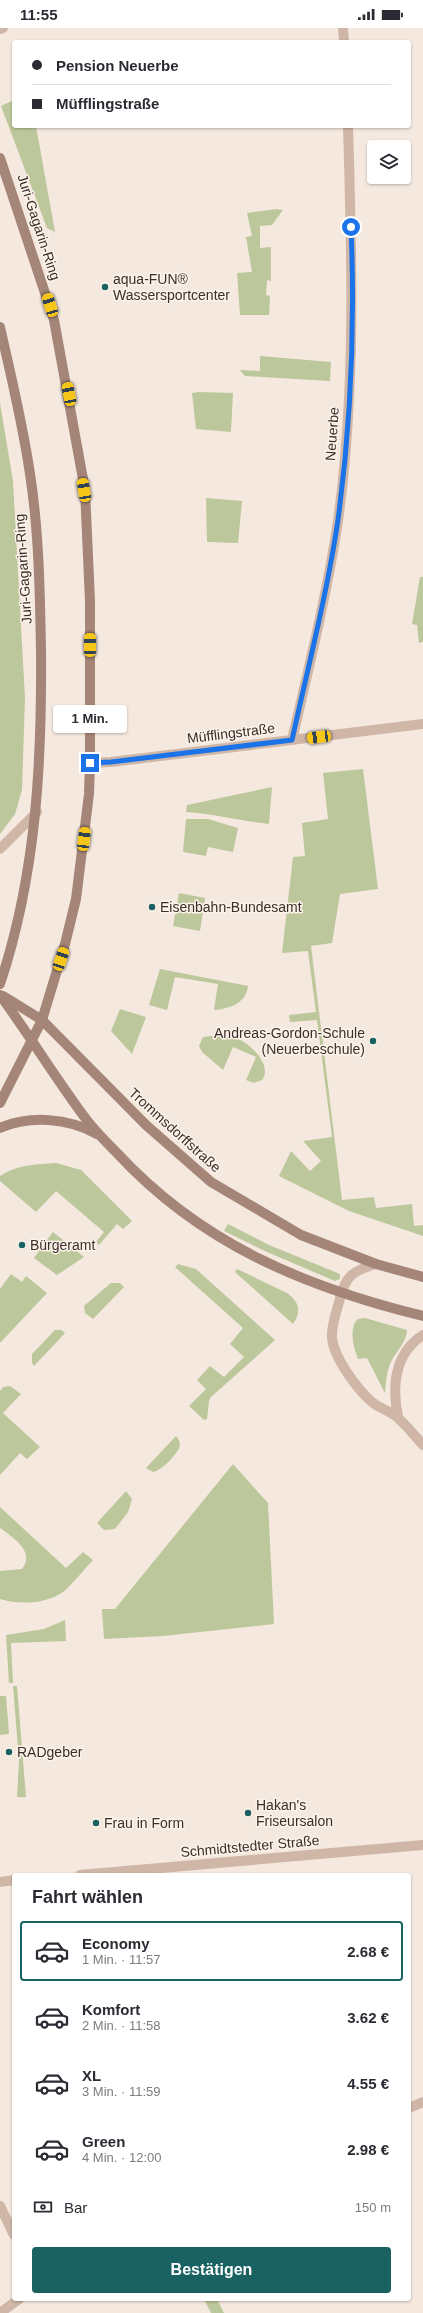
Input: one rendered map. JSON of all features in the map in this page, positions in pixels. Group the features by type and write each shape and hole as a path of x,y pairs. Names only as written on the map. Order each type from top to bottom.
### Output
{"street":[{"path":"343,28 344,40"},
{"name":"Neuerbe","path":"292,740 329,576 344,468 350,353 352,255 348,128"},
{"name":"Juri-Gagarin-Ring","path":"0,158 54,320 84,490 90,601 89,794 76,899 65,944 42,1020 0,1103"},
{"name":"Juri-Gagarin-Ring","path":"0,327 30,475 40,592 41,703 37,812 25,892 11,952 0,984"},
{"name":"Müfflingstraße","path":"90,763 111,762 423,724"},
{"path":"0,849 37,812"},
{"name":"Trommsdorffstraße","path":"0,995 42,1020 146,1125 211,1182 301,1235 376,1264 423,1277"},
{"name":"Trommsdorffstraße","path":"0,995 87,1120 134,1172 174,1206 204,1228 261,1261 297,1278 341,1293 423,1316"},
{"path":"0,1128 10,1123 32,1120 54,1121 75,1124 102,1137"},
{"path":"376,1264 362,1268 346,1280 341,1293 332,1331 332,1338 337,1354 350,1378 372,1403 398,1417 423,1445"},
{"path":"398,1417 394,1386 396,1372 410,1348 423,1335"},
{"name":"Schmidtstedter Straße","path":"103,1873 423,1845"},
{"path":"0,1882 12,1880"},
{"path":"411,2107 423,2102"},
{"path":"0,2206 12,2231"},
{"path":"0,2313 16,2301"}],"green space":[{"path":"12,101 12,128 36,128 55,232 47,228 1,106"},
{"path":"277,209 283,210 272,225 260,226 260,248 271,247 271,281 267,280 266,295 270,296 269,315 240,315 237,273 252,272 246,237 252,236 247,213"},
{"path":"260,356 331,362 330,381 245,376 240,370 260,371"},
{"path":"192,393 233,393 231,432 196,429"},
{"path":"0,403 13,481 25,698 22,790 15,814 0,834"},
{"path":"206,498 242,501 238,543 207,542"},
{"path":"420,577 423,577 423,642 419,643 417,625 412,624"},
{"path":"363,769 378,889 340,894 332,943 311,946 342,1200 374,1197 376,1208 412,1204 414,1226 423,1225 423,1236 349,1211 279,1176 291,1151 310,1171 321,1161 303,1141 332,1137 317,1020 290,1022 289,1015 316,1012 308,951 282,953 293,857 305,856 302,823 328,819 323,773"},
{"path":"272,787 269,824 186,812 187,805"},
{"path":"186,819 208,819 238,828 233,852 208,847 206,856 183,852"},
{"path":"179,893 205,898 200,931 173,926"},
{"path":"160,969 248,986 247,992 236,1004 230,1007 214,1010 218,984 175,977 167,1010 149,1005"},
{"path":"120,1009 146,1017 132,1054 111,1031"},
{"path":"227,1036 236,1038 248,1045 258,1055 265,1068 265,1074 262,1080 254,1083 246,1080 256,1057 233,1047 223,1070 202,1052 199,1046 203,1037"},
{"path":"56,1163 81,1170 132,1221 123,1229 117,1224 99,1245 96,1242 104,1232 56,1191 36,1212 0,1181 0,1176 13,1169"},
{"path":"228,1224 269,1245 340,1274 340,1279 335,1281 267,1252 224,1231"},
{"path":"53,1232 84,1257 57,1275 34,1258"},
{"path":"178,1264 196,1269 275,1340 211,1397 209,1401 207,1419 204,1420 189,1406 206,1389 197,1380 210,1366 224,1377 244,1357 230,1344 243,1328 175,1267"},
{"path":"237,1269 291,1296 297,1303 298,1307 298,1315 293,1324 235,1272"},
{"path":"11,1274 22,1282 26,1276 47,1293 0,1343 0,1289"},
{"path":"111,1283 120,1283 124,1287 93,1319 85,1313 84,1306"},
{"path":"365,1318 407,1330 405,1339 389,1367 385,1393 367,1358 358,1359 355,1349 353,1328 358,1319"},
{"path":"55,1330 61,1330 65,1333 34,1366 32,1363 32,1354"},
{"path":"10,1386 21,1394 3,1413 40,1447 27,1459 20,1453 0,1475 0,1391 3,1387"},
{"path":"176,1436 180,1445 169,1461 153,1472 146,1468"},
{"path":"233,1464 268,1503 274,1624 163,1636 104,1639 102,1609 115,1609"},
{"path":"126,1491 132,1499 128,1512 115,1529 104,1530 97,1523"},
{"path":"0,1507 66,1568 83,1552 93,1560 75,1581 63,1592 49,1599 24,1603 0,1599 0,1571 22,1569 26,1562 26,1556 21,1545 0,1528"},
{"path":"65,1620 66,1641 11,1643 13,1683 9,1683 6,1635 44,1629"},
{"path":"13,1686 17,1686 26,1797 17,1797 19,1760"},
{"path":"0,1696 6,1696 9,1734 0,1735"},
{"path":"205,2301 218,2301 224,2313 211,2313"}],"place":[{"name":"aqua-FUN® Wassersportcenter","path":"105,287"},
{"name":"Eisenbahn-Bundesamt","path":"152,907"},
{"name":"Andreas-Gordon-Schule (Neuerbeschule)","path":"373,1041"},
{"name":"Bürgeramt","path":"22,1245"},
{"name":"RADgeber","path":"9,1752"},
{"name":"Hakan's Friseursalon","path":"248,1813"},
{"name":"Frau in Form","path":"96,1823"}],"route":[{"path":"90,763 111,762 292,740 329,576 338,520 344,468 351,332 351,227"}]}
